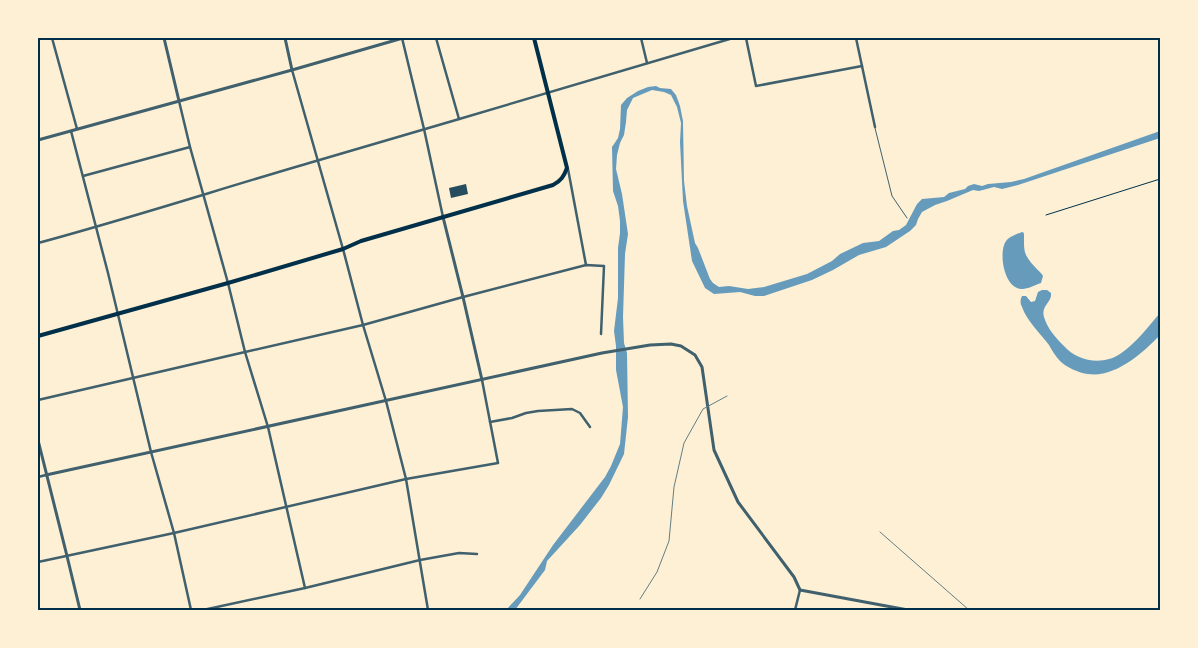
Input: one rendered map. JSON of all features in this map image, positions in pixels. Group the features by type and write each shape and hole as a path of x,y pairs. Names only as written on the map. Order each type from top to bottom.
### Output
{"main road":[{"path":"38,336 228,283 559,182 567,168 534,38"}],"street":[{"path":"52,38 77,129"},
{"path":"164,38 190,147 245,352 268,427 305,588"},
{"path":"285,38 292,70 363,326 386,401 406,479 428,610"},
{"path":"38,140 402,38 482,380 498,463 406,479 174,533 38,562"},
{"path":"436,38 460,119"},
{"path":"642,38 647,63"},
{"path":"38,243 733,38"},
{"path":"746,38 756,86 862,66"},
{"path":"856,38 875,127"},
{"path":"71,131 150,452 174,533 191,610"},
{"path":"83,176 190,147"},
{"path":"567,168 586,265"},
{"path":"38,400 363,326 463,296 586,265 604,266 601,334"},
{"path":"38,477 608,352 656,344 671,344 681,346 695,355 702,367 714,450 738,502 794,577 800,590 795,610"},
{"path":"490,422 538,411 572,409 580,413 590,427"},
{"path":"38,440 80,610"},
{"path":"203,610 420,560 459,553 477,554"},
{"path":"800,590 908,610"}],"lane":[{"path":"875,127 892,196 907,218"}],"path":[{"path":"1046,215 1160,179"}],"water":[{"path":"656,86 671,89 676,95 680,106 683,121 684,181 687,206 695,243 710,279 719,287 729,286 748,289 764,287 807,274 832,261 840,254 863,243 879,241 893,231 899,230 906,225 917,204 922,199 944,197 949,193 965,189 974,184 982,186 1024,179 1160,131 1160,138 1018,185 1002,189 994,187 979,191 973,190 935,205 922,212 916,225 910,231 886,247 859,255 812,280 764,296 740,292 714,294 705,288 692,261 683,201 681,123 677,107 671,95 664,92 652,90 633,98 627,110 624,135 617,155 616,169 628,234 625,254 623,317 624,343 627,353 628,417 624,454 601,498 580,525 547,561 545,570 515,610 506,610 520,595 553,545 605,477 620,444 623,407 616,370 614,331 618,298 620,221 613,191 612,147 618,138 620,129 621,105 627,98 638,91"},
{"path":"1023,232 1026,255 1043,276 1041,283 1022,289 1011,283 1007,277 1004,269 1003,253 1006,241 1014,235"},
{"path":"1047,290 1051,293 1043,313 1045,321 1058,340 1069,351 1083,358 1098,361 1113,358 1120,354 1137,340 1160,313 1160,335 1137,356 1118,368 1098,374 1077,371 1058,359 1030,322 1021,306 1022,296 1026,296 1031,302 1035,301 1038,292"}],"building":[{"path":"466,184 468,194 451,198 449,188"}],"railway":[{"path":"640,599 657,572 669,541 674,487 684,443 703,409 727,396"},
{"path":"880,532 969,610"}]}
